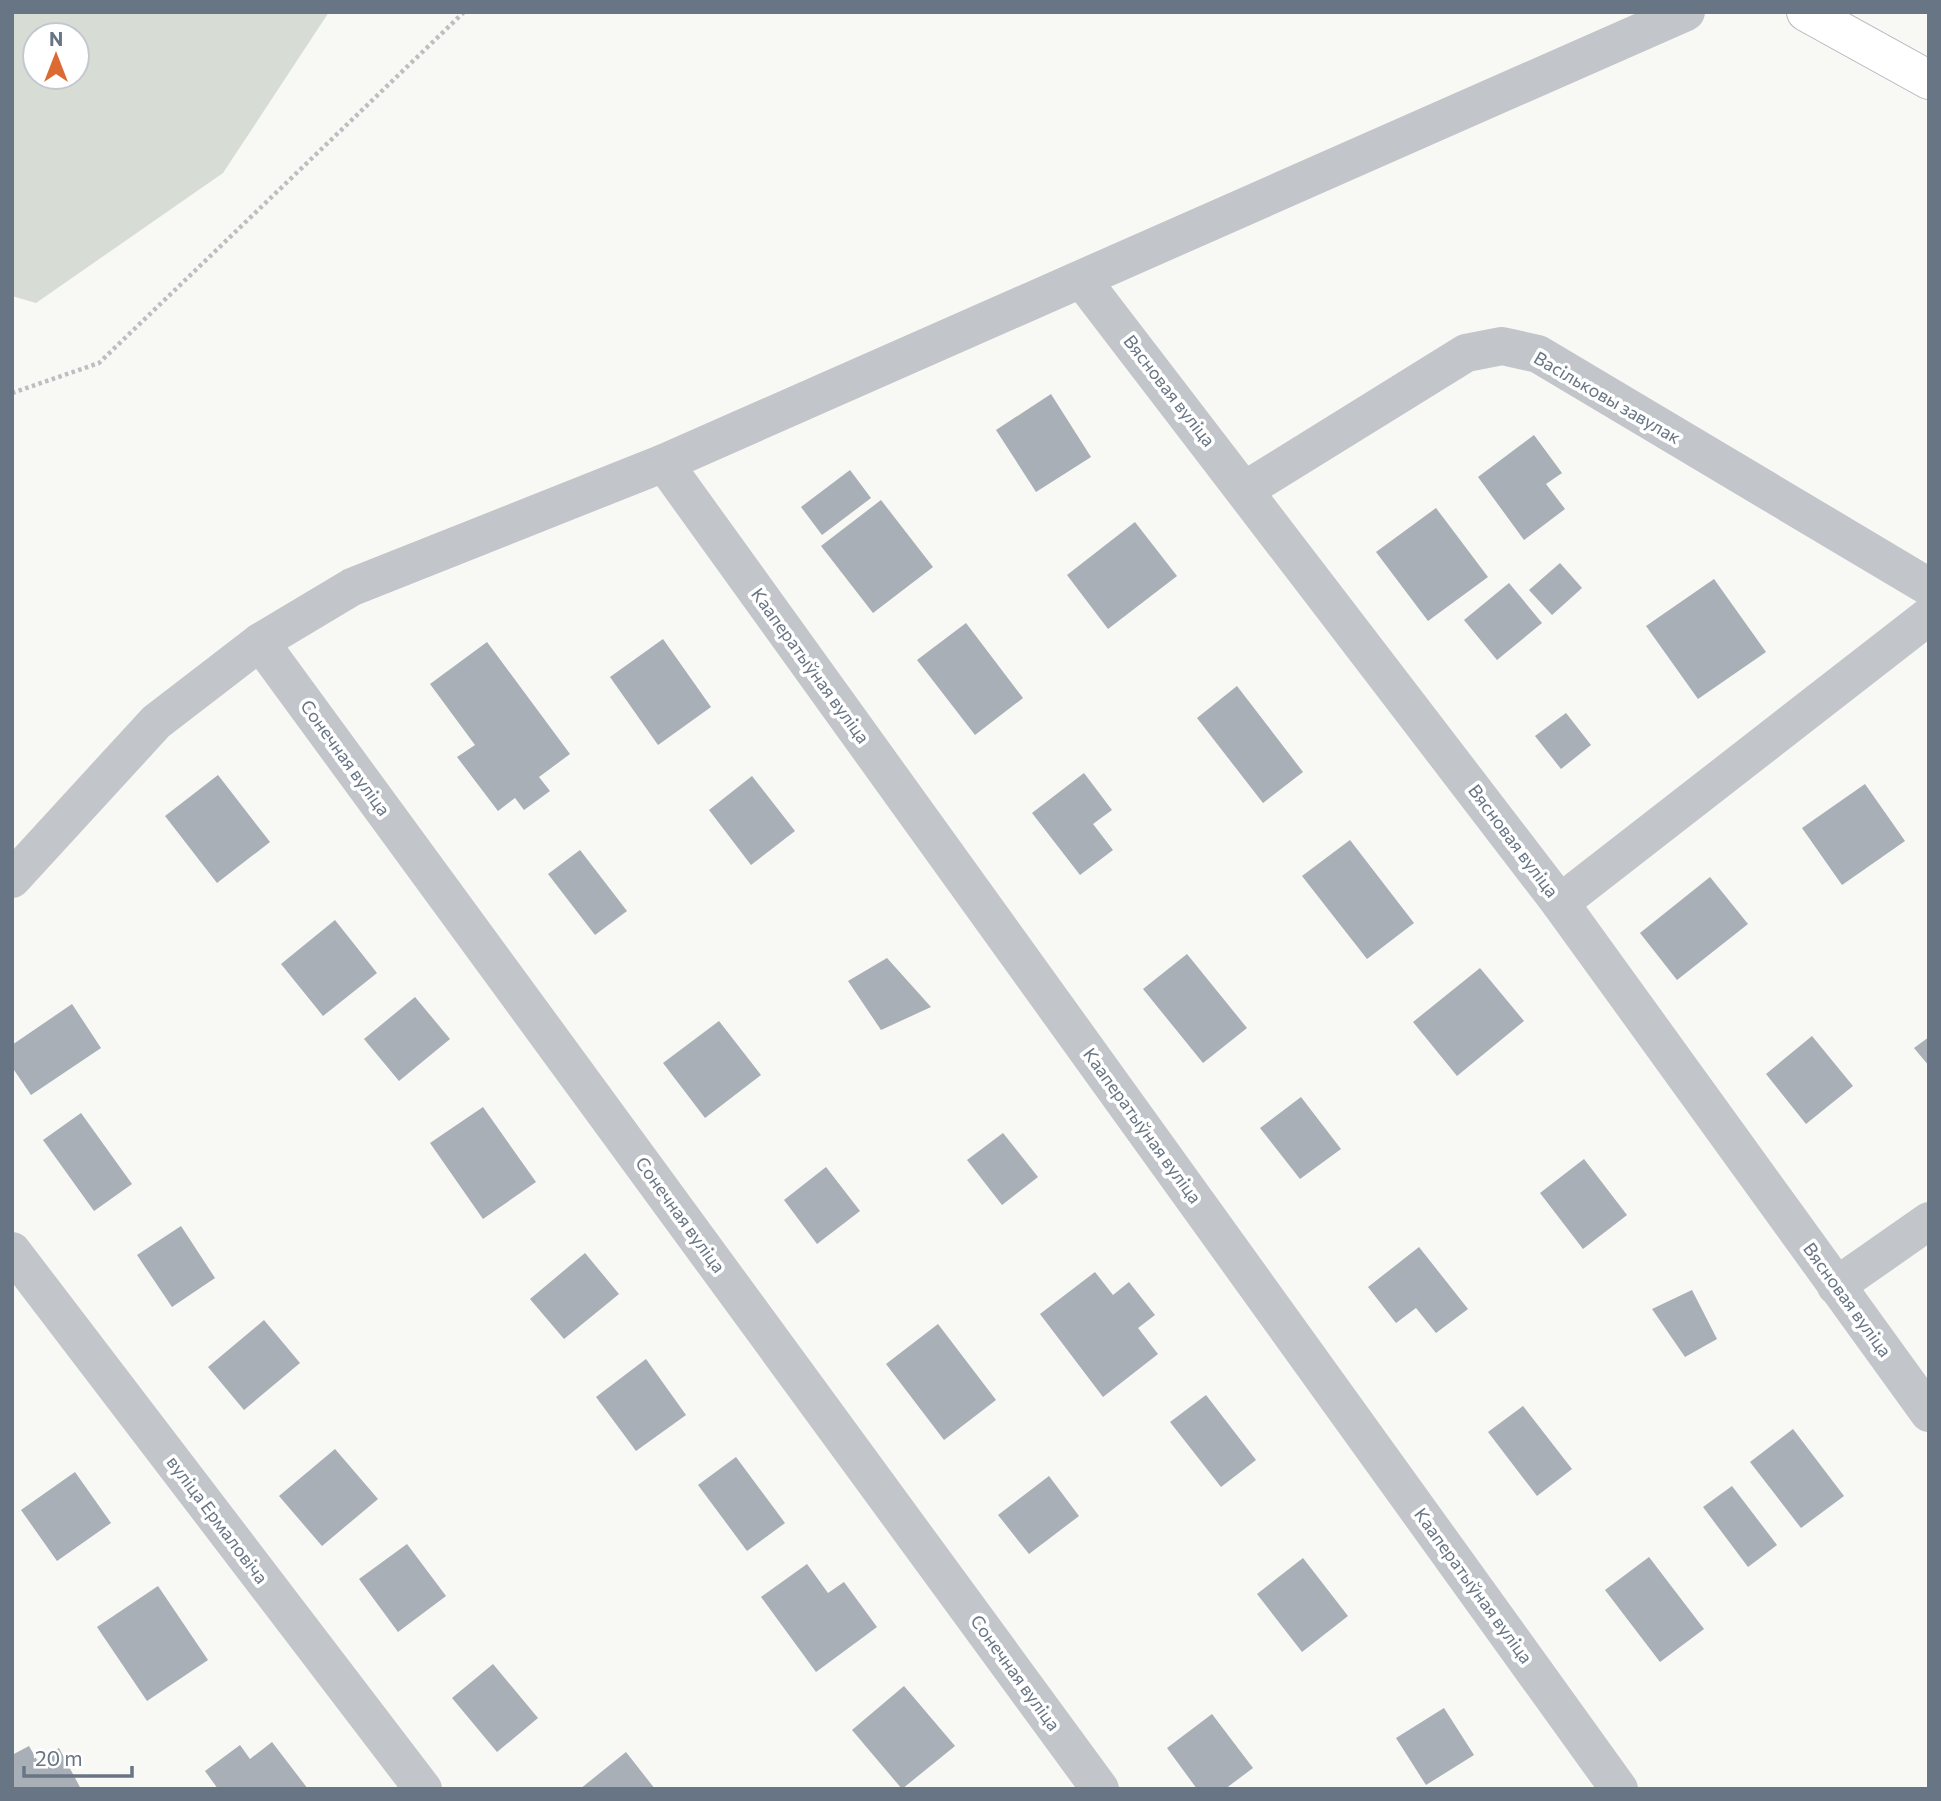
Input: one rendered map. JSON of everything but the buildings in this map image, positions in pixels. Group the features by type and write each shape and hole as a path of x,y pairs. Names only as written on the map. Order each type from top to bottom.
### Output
{"street":[{"path":"12,880 156,722 260,642 352,587 664,463 1083,281 1686,12"},
{"path":"1806,12 1929,80"},
{"name":"Вясновая вуліца","path":"1083,281 1560,903 1929,1413"},
{"name":"Васільковы завулак","path":"1245,490 1466,353 1502,346 1538,354 1929,587"},
{"name":"Кааператыўная вуліца","path":"664,463 1619,1789"},
{"path":"1560,903 1929,616"},
{"name":"Сонечная вуліца","path":"260,642 1100,1789"},
{"path":"1836,1286 1929,1221"},
{"name":"вуліца Ермаловіча","path":"12,1251 423,1789"}],"path":[{"path":"12,393 99,363 464,12"}],"shaded area":[{"path":"12,12 329,12 223,173 36,303 12,296"}]}
